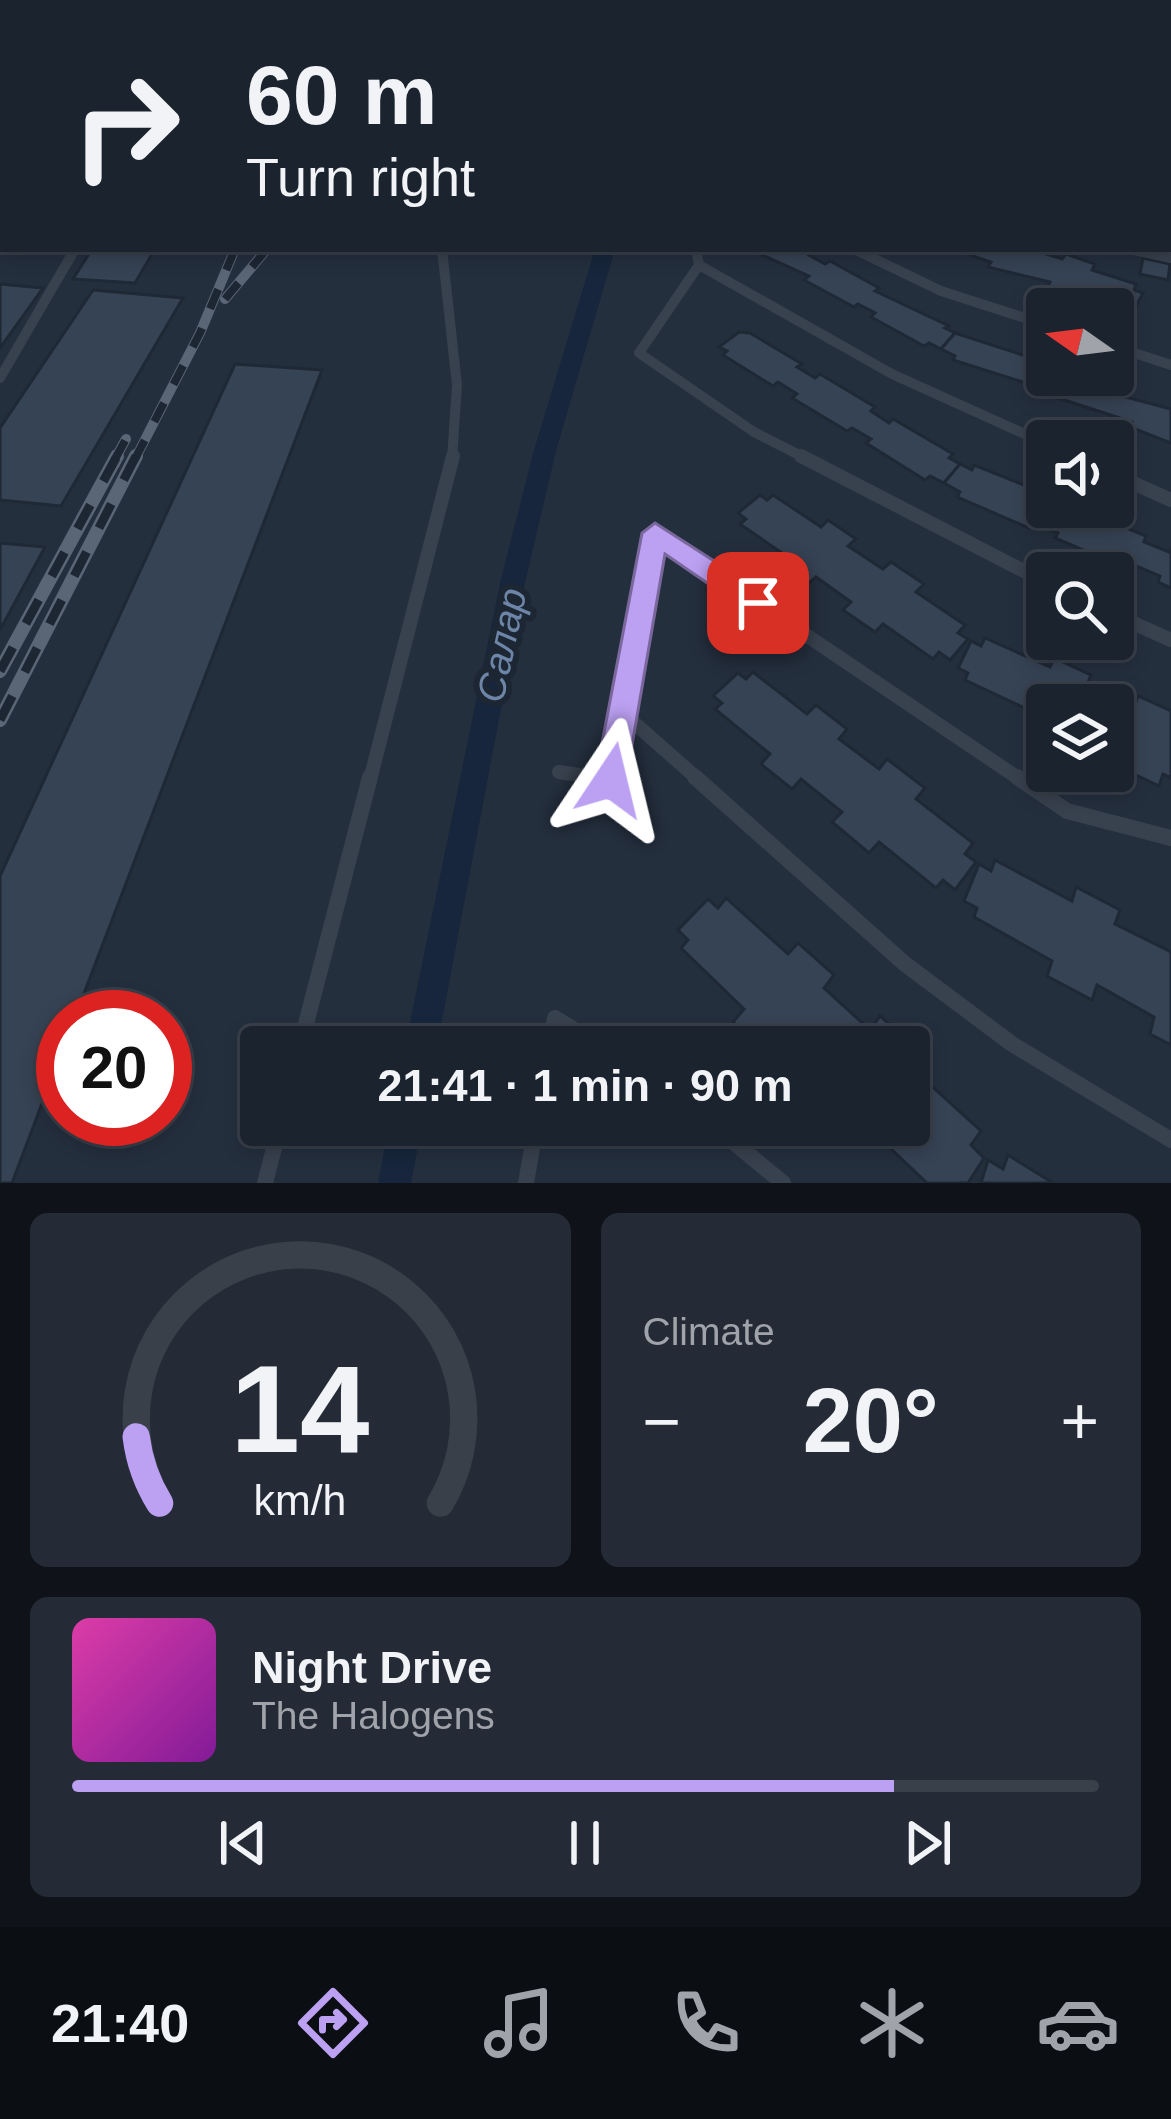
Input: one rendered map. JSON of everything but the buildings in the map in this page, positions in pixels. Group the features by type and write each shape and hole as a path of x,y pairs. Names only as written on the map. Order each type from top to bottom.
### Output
{"lane":[{"path":"0,378 73,252"},
{"path":"305,1026 451,469 460,414 459,365 442,252"},
{"path":"697,252 699,265 639,353 754,432 1026,572"},
{"path":"860,252 941,292 1026,318"},
{"path":"699,265 892,374 1026,435"},
{"path":"1134,353 1171,365"},
{"path":"1134,483 1171,500"},
{"path":"559,772 611,780 655,533 1067,812 1171,838"},
{"path":"1134,623 1171,640"},
{"path":"623,713 905,964 1012,1044 1171,1140"},
{"path":"265,1183 275,1146"},
{"path":"526,1183 532,1146"},
{"path":"738,1146 783,1183"}],"water":[{"name":"Салар","path":"594,252 614,252 556,451 524,587 441,1026 409,1026 501,579"},
{"path":"385,1146 418,1146 411,1183 378,1183"}],"railway":[{"path":"135,459 200,333 234,252"},
{"path":"225,299 264,252"},
{"path":"115,459 126,439"},
{"path":"0,671 117,456"},
{"path":"0,720 136,456"}],"route":[{"path":"611,780 655,533 758,603"}]}
